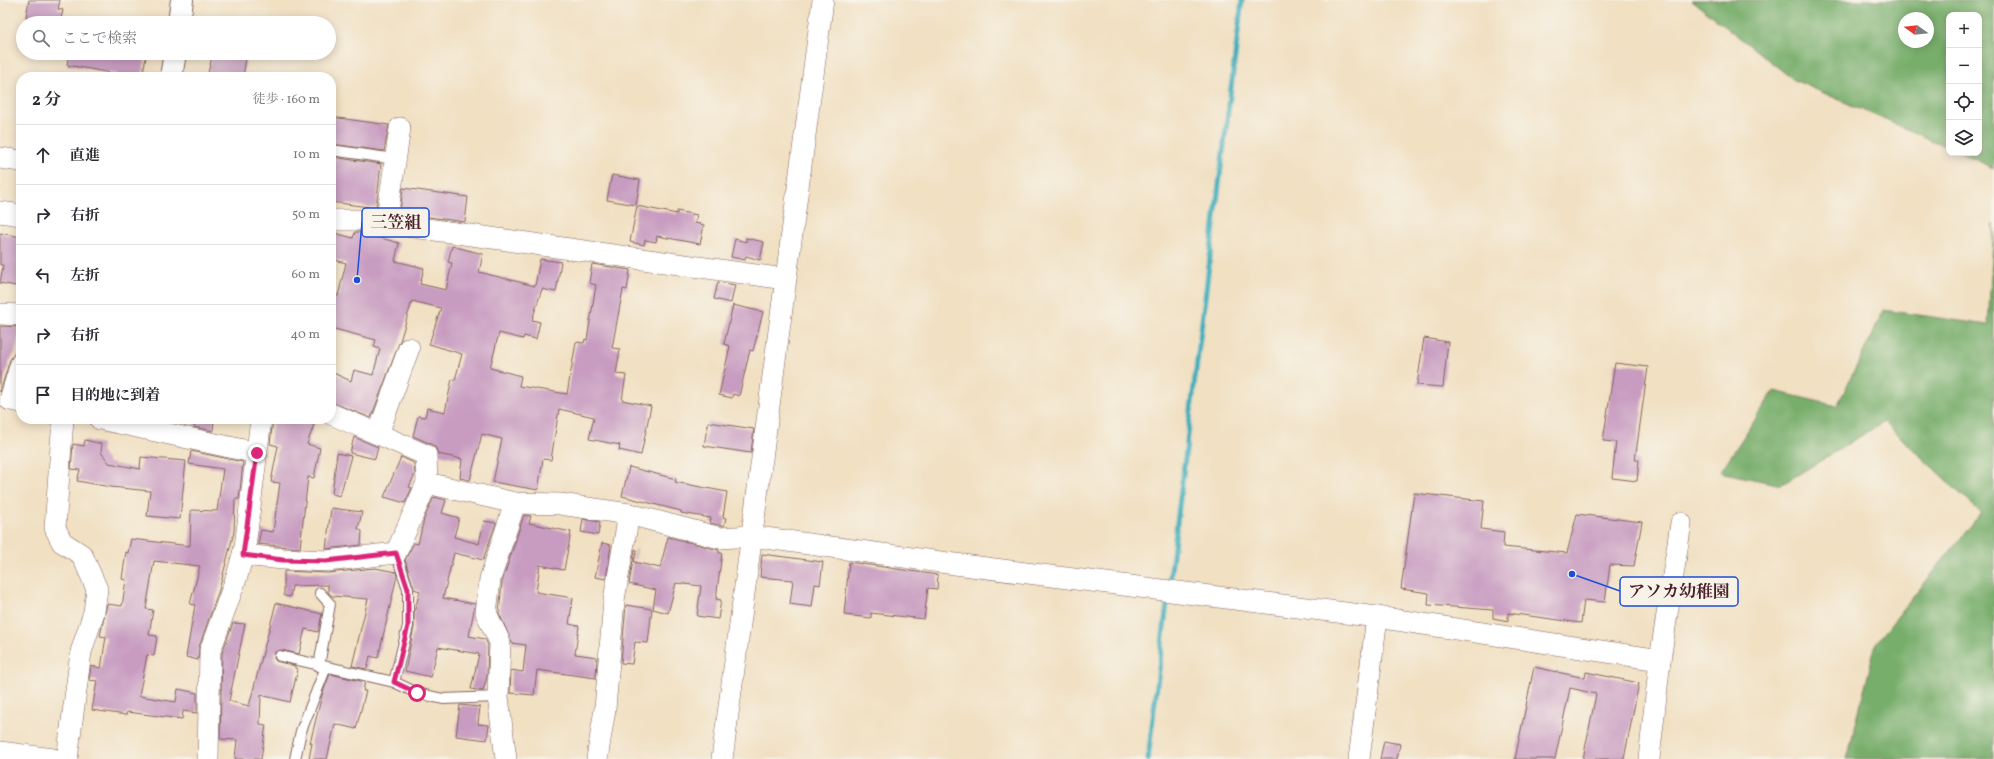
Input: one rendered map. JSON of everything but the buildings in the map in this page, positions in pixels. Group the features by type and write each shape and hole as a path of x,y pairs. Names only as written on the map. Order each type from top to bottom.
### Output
{"street":[{"path":"180,16 182,0"},
{"path":"722,759 823,0"},
{"path":"172,72 174,60"},
{"path":"386,224 400,128"},
{"path":"0,158 16,160"},
{"path":"0,212 16,214"},
{"path":"336,220 363,220 786,279"},
{"path":"0,314 16,314"},
{"path":"378,434 409,348"},
{"path":"9,400 16,378"},
{"path":"243,555 283,560 326,561 396,553 428,483 426,455 336,416"},
{"path":"63,424 55,528 62,542 82,555 97,589 94,612 81,652 67,759"},
{"path":"123,424 257,453"},
{"path":"208,759 210,651 243,555 260,424"},
{"path":"428,483 515,503 560,504 629,514 720,538 751,536 955,564 1377,617 1660,660"},
{"path":"506,759 498,697 500,642 486,613 490,579 515,503"},
{"path":"597,759 604,708 614,600 629,514"},
{"path":"1649,759 1660,660 1681,523"},
{"path":"1359,759 1377,617"},
{"path":"0,752 53,759"}],"lane":[{"path":"336,151 395,159"},
{"path":"394,682 408,626 408,589 396,553"},
{"path":"295,759 301,731 322,667 330,604 320,593"},
{"path":"280,656 322,667 394,682 417,693 442,699 498,697"}],"green space":[{"path":"1691,0 1994,0 1994,168 1967,156 1982,156 1982,12 1946,12 1946,147 1794,80"},
{"path":"1994,224 1994,759 1847,759 1876,643 1981,513 1884,422 1781,485 1720,472 1774,391 1837,406 1884,310 1988,325"}],"waterway":[{"path":"1169,587 1242,0"},
{"path":"1148,759 1168,595"}],"place":[{"name":"三笠組","path":"357,280"},
{"name":"アソカ幼稚園","path":"1572,574"}],"route":[{"path":"257,453 243,555 283,560 326,561 396,553 408,589 408,626 394,682 417,693"}]}
